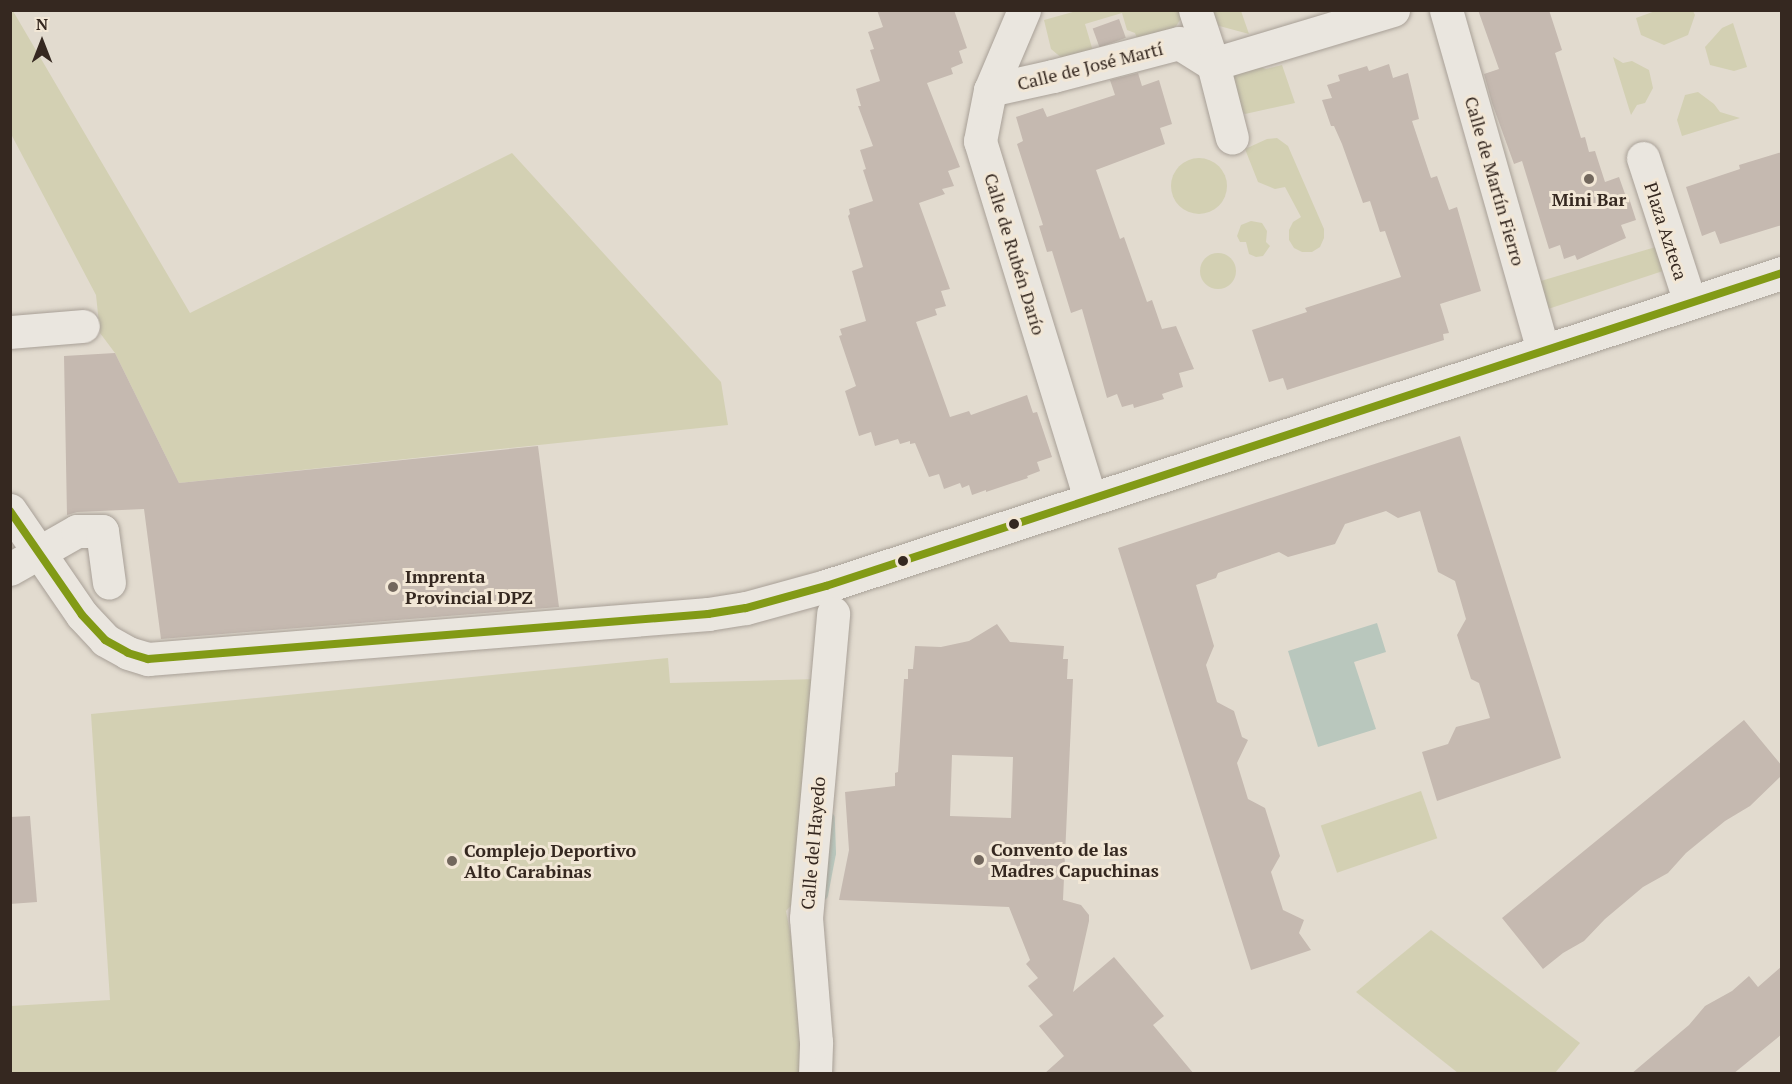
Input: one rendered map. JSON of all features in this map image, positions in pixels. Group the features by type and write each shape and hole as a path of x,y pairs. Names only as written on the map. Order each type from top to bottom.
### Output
{"street":[{"name":"Calle de Rubén Darío","path":"1024,10 990,90 980,141 1090,499"},
{"path":"1195,10 1213,64 1232,138"},
{"path":"1213,64 1393,10"},
{"name":"Calle de Martín Fierro","path":"1446,10 1543,351"},
{"name":"Calle de José Martí","path":"990,90 1179,44 1213,64"},
{"name":"Plaza Azteca","path":"1643,158 1690,303"},
{"path":"10,510 82,615 105,640 128,653 148,659 173,659 625,621 746,608 826,586 1782,273"},
{"path":"10,332 83,326"},
{"path":"10,569 77,531 102,531 109,583"},
{"name":"Calle del Hayedo","path":"815,1074 816,1041 807,918 833,613"}],"shaded area":[{"path":"1080,10 1182,10 1183,15 1175,28 1138,41 1135,33 1127,30 1122,13 1085,24 1095,58 1063,59 1051,49 1044,20"},
{"path":"1658,10 1693,11 1695,15 1688,35 1664,45 1641,35 1636,18"},
{"path":"10,11 13,11 190,313 512,153 721,382 728,425 179,483 115,353 100,333 96,295 11,134"},
{"path":"1205,11 1241,11 1249,34 1212,24"},
{"path":"1733,23 1747,67 1734,71 1710,65 1705,47 1722,28"},
{"path":"1613,57 1623,63 1632,61 1649,70 1653,88 1645,103 1637,105 1631,115"},
{"path":"1248,63 1266,69 1282,65 1295,103 1245,114 1239,107 1230,69"},
{"path":"1698,92 1714,104 1720,112 1740,118 1682,136 1677,120 1685,95"},
{"path":"1277,138 1288,146 1324,229 1324,238 1320,247 1312,252 1302,252 1294,248 1289,240 1289,230 1293,222 1301,217 1285,187 1275,189 1258,182 1245,149 1267,139"},
{"path":"1193,158 1205,158 1215,162 1223,170 1227,186 1223,202 1215,210 1205,214 1193,214 1183,210 1175,202 1171,192 1171,180 1175,170 1183,162"},
{"path":"1251,221 1262,223 1267,231 1266,242 1270,246 1263,256 1256,257 1249,254 1246,242 1240,242 1237,236 1241,225"},
{"path":"1659,246 1669,269 1545,310 1534,283"},
{"path":"1218,253 1231,258 1236,271 1231,284 1218,289 1205,284 1200,271 1205,258"},
{"path":"1377,623 1386,652 1354,662 1376,729 1318,747 1288,651"},
{"name":"Complejo Deportivo Alto Carabinas","path":"668,658 670,683 818,679 799,897 786,911 793,947 806,1073 11,1074 11,1006 110,1000 91,714"},
{"path":"1421,791 1437,838 1337,873 1321,826"},
{"path":"1431,930 1580,1043 1555,1073 1458,1073 1356,992"}],"building":[{"path":"877,10 954,10 967,48 959,51 963,63 951,68 953,74 927,83 960,167 948,171 954,186 942,189 945,194 919,203 950,289 941,291 946,306 935,309 937,315 916,322 950,417 969,411 971,415 1027,395 1033,413 1037,412 1052,457 1037,462 1040,471 1027,476 1028,478 972,495 969,485 962,488 960,483 944,489 939,474 929,477 915,443 910,444 910,441 900,444 898,439 875,446 871,432 859,436 845,391 856,386 839,336 842,335 840,329 866,321 852,271 863,267 848,216 849,209 873,201 863,170 866,169 860,150 873,146 858,106 861,106 856,89 880,81 870,50 874,49 868,32 883,27"},
{"path":"1478,10 1549,10 1562,50 1555,53 1581,138 1585,137 1589,152 1595,151 1605,182 1619,177 1625,194 1628,195 1636,220 1621,225 1626,238 1577,260 1575,255 1564,259 1560,245 1549,249 1522,161 1514,164 1492,103 1484,74 1499,69"},
{"path":"1119,19 1126,38 1100,47 1093,29"},
{"path":"1389,64 1393,78 1408,73 1419,119 1412,121 1431,178 1437,176 1449,210 1457,207 1481,291 1440,304 1449,333 1443,334 1444,340 1287,390 1283,378 1269,382 1252,330 1307,312 1305,308 1401,277 1385,231 1380,232 1370,201 1363,203 1342,144 1334,126 1331,126 1322,100 1332,98 1327,85 1340,81 1338,75 1367,66 1369,71"},
{"path":"1138,73 1142,86 1159,80 1172,124 1160,128 1165,144 1096,170 1120,239 1124,237 1147,302 1152,300 1162,329 1176,326 1194,369 1179,373 1183,387 1162,394 1164,399 1134,408 1133,404 1122,407 1117,394 1107,398 1082,309 1071,313 1052,251 1047,252 1039,226 1043,225 1017,144 1023,141 1016,117 1043,108 1047,117 1115,95 1110,80"},
{"path":"1782,152 1782,225 1720,244 1715,231 1702,236 1686,187 1740,169 1739,165"},
{"path":"115,353 179,483 538,446 559,607 161,639 144,509 77,512 67,515 64,356"},
{"path":"1460,436 1561,758 1437,801 1422,752 1448,744 1456,727 1490,718 1479,683 1471,679 1457,635 1466,619 1455,581 1438,572 1420,511 1398,518 1386,511 1345,524 1335,544 1288,557 1279,552 1218,573 1216,578 1196,585 1214,646 1206,665 1217,702 1234,711 1242,737 1248,740 1237,763 1248,799 1265,808 1280,856 1271,872 1283,910 1304,920 1299,933 1311,950 1251,970 1118,548"},
{"name":"Convento de las Madres Capuchinas","path":"997,624 1010,642 1064,646 1063,659 1068,659 1067,679 1073,679 1063,900 1081,905 1089,915 1073,992 1114,957 1164,1016 1153,1025 1194,1074 1044,1074 1064,1056 1039,1026 1053,1015 1028,986 1038,978 1026,964 1030,960 1009,907 839,900 849,850 845,792 895,786 895,773 898,772 904,679 908,679 908,669 913,669 915,646 941,647 969,641","holes":["952,755 1013,757 1011,818 950,816"]},
{"path":"1744,720 1782,766 1782,775 1750,806 1725,821 1686,853 1668,873 1643,887 1605,919 1584,941 1563,953 1543,969 1502,918"},
{"path":"30,816 37,902 10,904 10,817"},
{"path":"1782,966 1782,1034 1733,1074 1631,1074 1689,1025 1705,1006 1732,991 1749,976 1758,987"}],"waterway":[{"path":"823,895 831,853 830,818"}],"transit line":[{"path":"10,511 82,615 105,640 128,653 148,659 708,614 746,608 826,586 1782,273"}],"place":[{"name":"Mini Bar","path":"1589,179"},
{"name":"Imprenta Provincial DPZ","path":"393,587"},
{"name":"Convento de las Madres Capuchinas","path":"979,860"},
{"name":"Complejo Deportivo Alto Carabinas","path":"452,861"}]}
